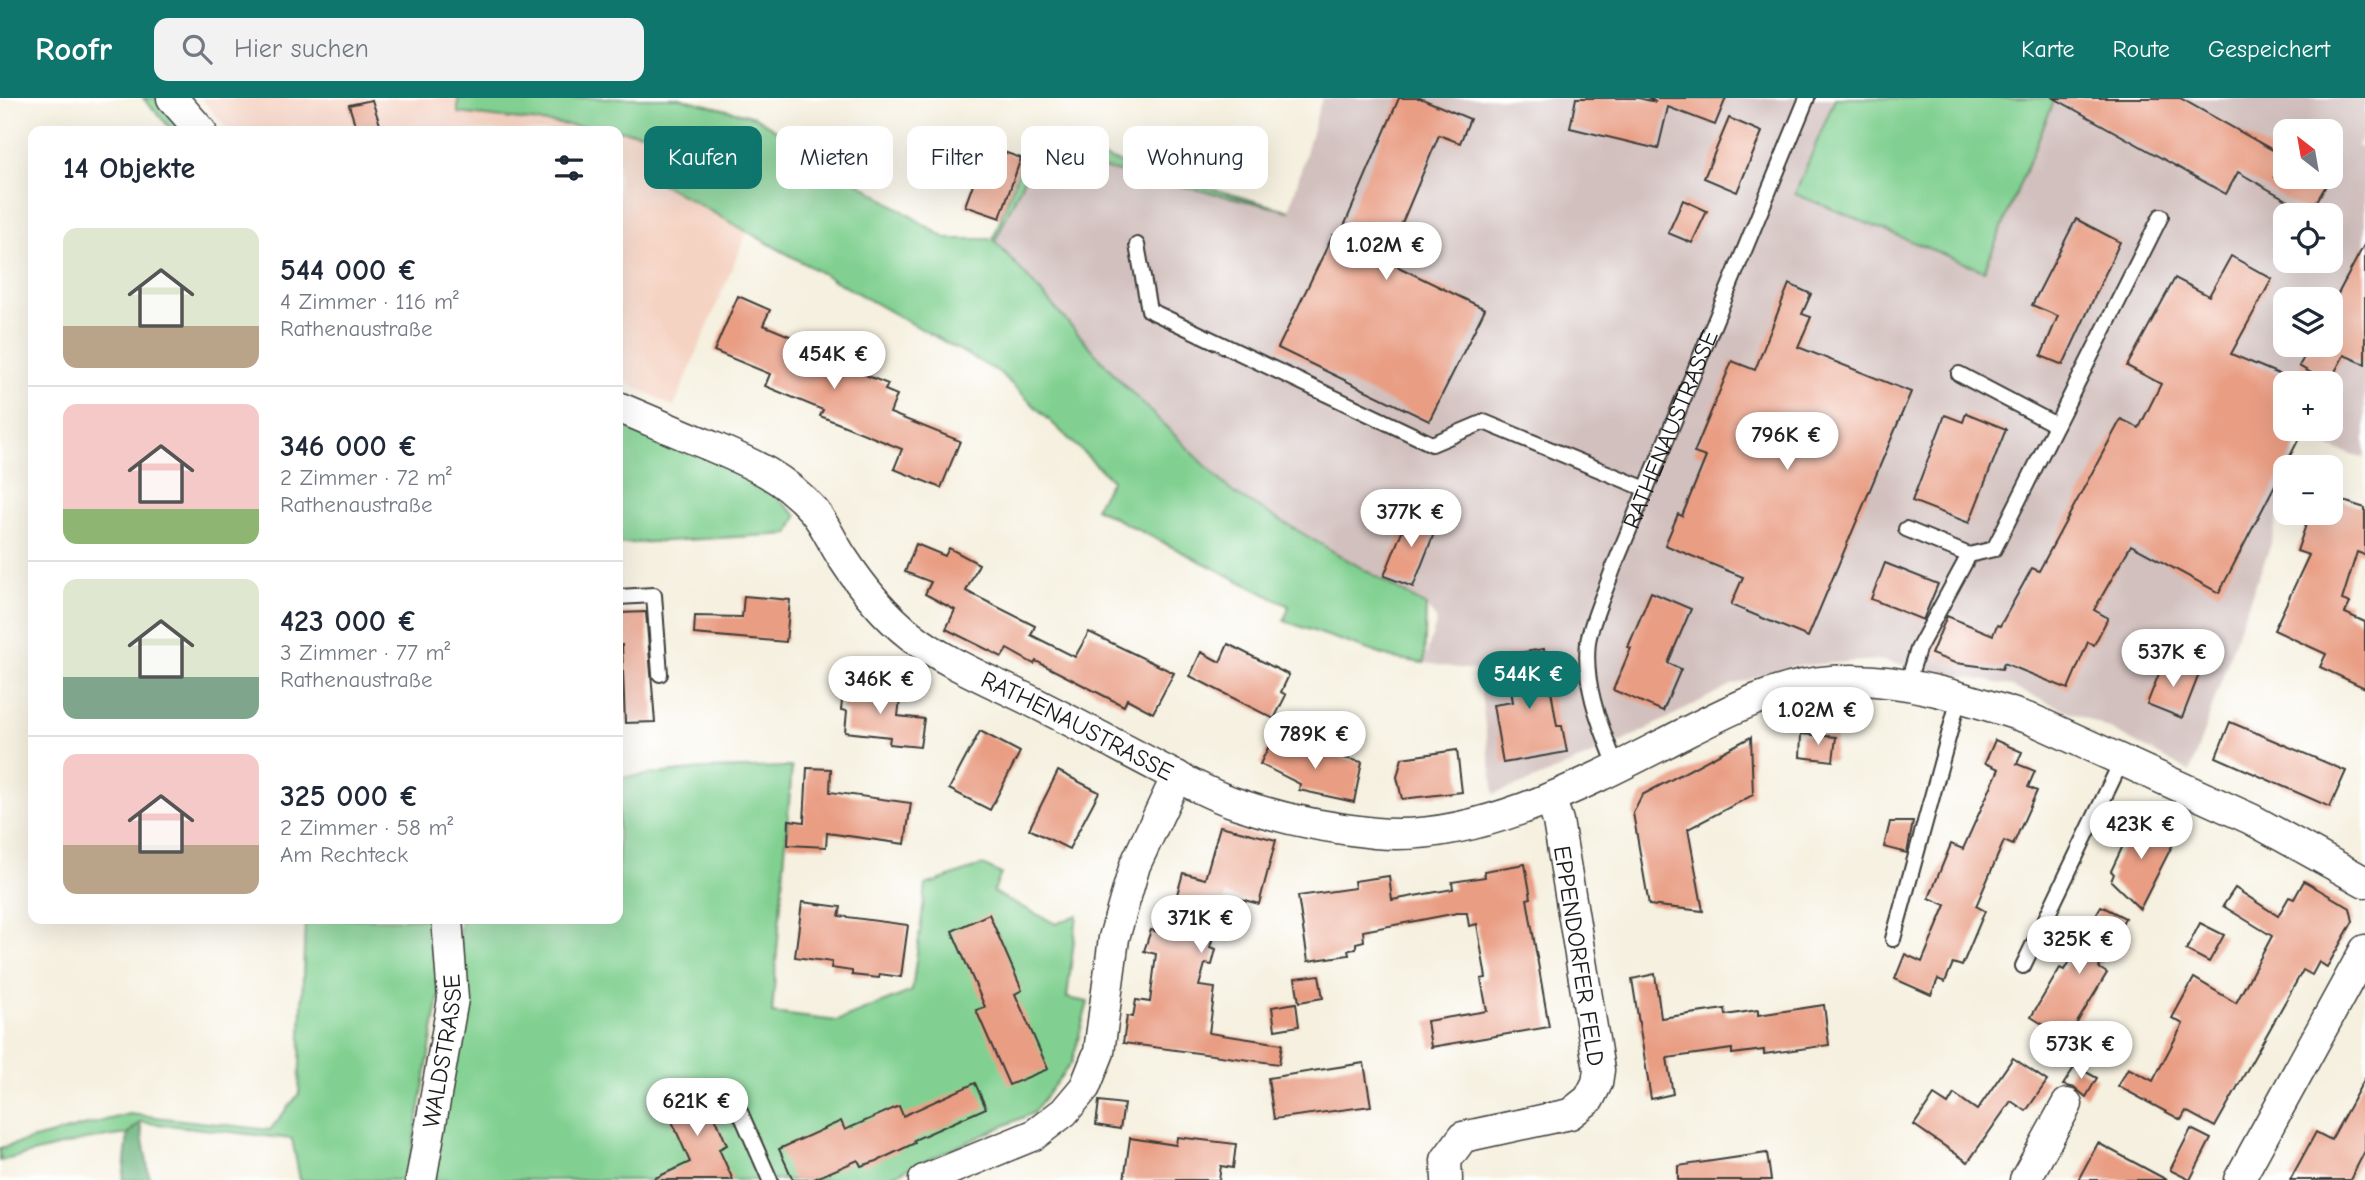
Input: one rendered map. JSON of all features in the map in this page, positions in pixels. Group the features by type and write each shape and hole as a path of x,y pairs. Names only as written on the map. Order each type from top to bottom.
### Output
{"street":[{"path":"173,98 197,126"},
{"name":"RATHENAUSTRASSE","path":"623,409 768,471 794,490 817,514 842,557 867,591 889,618 914,639 1177,776 1233,802 1298,822 1380,833 1432,831 1481,821 1550,798 1761,697 1800,686 1852,680 1907,685 2034,720 2251,819 2365,882"},
{"path":"924,1180 1034,1135 1064,1112 1085,1087 1099,1052 1114,938 1135,865 1177,776"},
{"name":"EPPENDORFER FELD","path":"1447,1180 1446,1160 1463,1137 1570,1114 1589,1099 1597,1083 1599,1070 1580,953 1558,821 1550,798"},
{"name":"WALDSTRASSE","path":"421,1180 453,999 447,924"},
{"path":"2239,1180 2365,950"},
{"path":"2025,1180 2067,1104"}],"lane":[{"name":"RATHENAUSTRASSE","path":"1617,768 1594,711 1588,674 1588,640 1613,569 1807,98"},
{"path":"1906,529 1969,555 1994,549 2161,216"},
{"path":"1137,245 1149,310 1432,444 1484,422 1646,489"},
{"path":"1959,374 2056,425"},
{"path":"1907,685 1918,649 1969,555"},
{"path":"623,597 654,595 660,674"},
{"path":"1894,939 1959,698"},
{"path":"2023,966 2122,760"},
{"path":"730,1088 770,1180"}],"shaded area":[{"path":"201,98 458,98 458,113 577,126 225,126"},
{"path":"1322,98 1835,98 1795,194 2054,101 2048,98 2365,98 2365,131 2357,146 2365,150 2365,458 2308,441 2343,441 2343,371 2273,371 2273,441 2297,441 2294,455 2273,455 2273,525 2276,525 2270,547 2190,772 2110,729 2007,685 1878,660 1794,666 1729,686 1620,743 1494,794 1478,671 1424,663 1437,620 1426,606 1232,492 1045,310 995,241 1021,185 1021,189 1109,189 1109,166 1123,168 1123,189 1209,189 1289,211"},
{"path":"623,131 644,133 644,189 671,189 747,232 674,407 623,381"}],"green space":[{"path":"143,98 160,98 182,126 168,126"},
{"path":"458,98 680,98 755,117 776,130 776,189 868,189 947,239 993,239 1021,164 1021,185 995,241 1124,385 1232,492 1426,606 1424,663 1392,658 1284,621 1289,606 1095,508 1112,480 1000,373 671,189 762,189 762,126 644,126 644,133 623,131 623,126 577,126 458,113"},
{"path":"1835,98 2048,98 2054,101 1984,271 1795,194"},
{"path":"1109,159 1123,163 1123,173 1109,170"},
{"path":"1194,189 1213,189 1290,211"},
{"path":"623,418 758,480 797,516 789,534 623,544"},
{"path":"792,767 772,1013 837,1021 912,991 926,885 983,865 1001,874 993,892 1056,924 1077,915 1067,998 1088,1002 1072,1062 1033,1113 883,1180 433,1180 460,924 623,924 623,777 702,769"},
{"path":"305,924 444,924 441,986 407,1180 300,1180 292,1139 140,1122 128,1134 85,1140 0,1161 0,1148 129,1114 270,1130 299,1094"},
{"path":"140,1122 150,1180 123,1180 128,1134"}],"building":[{"path":"1399,98 1420,98 1470,119 1460,143 1439,135 1386,261 1485,309 1429,421 1278,348 1333,235 1339,238"},
{"path":"1576,98 1638,98 1656,102 1649,98 1726,98 1715,125 1668,107 1658,149 1570,128"},
{"path":"2054,98 2180,98 2273,150 2273,189 2324,189 2316,203 2292,203 2238,172 2226,194"},
{"path":"372,100 380,126 355,126 349,105"},
{"path":"1729,118 1762,132 1737,192 1704,178"},
{"path":"1007,153 1021,158 1000,218 965,206 971,189 1007,189"},
{"path":"1683,200 1707,211 1692,243 1668,233"},
{"path":"2076,219 2120,242 2063,365 2041,356 2058,316 2032,305"},
{"path":"2365,243 2365,364 2343,357 2342,287"},
{"path":"2231,256 2272,279 2231,354 2273,372 2273,441 2298,441 2291,455 2273,455 2273,489 2219,593 2131,545 2094,610 2108,618 2094,645 2088,642 2068,689 2004,663 2002,669 1955,663 1931,654 1947,616 1993,635 2032,568 2039,571 2121,419 2139,428 2161,384 2127,366 2175,278 2209,296"},
{"path":"1789,284 1811,294 1802,314 1811,317 1798,347 1911,392 1808,637 1731,605 1743,577 1665,545 1678,514 1682,516 1706,457 1694,453 1732,361 1755,370"},
{"path":"738,296 770,310 763,325 833,354 830,361 888,384 885,390 897,395 890,413 960,441 941,488 894,469 902,449 820,416 823,410 765,386 770,374 714,351"},
{"path":"2304,357 2343,357 2335,371 2308,371 2299,366"},
{"path":"1966,413 2006,429 1969,523 1912,501 1945,415 1963,422"},
{"path":"2343,501 2365,508 2365,555 2357,552 2342,600 2350,603 2345,613 2365,622 2365,688 2320,667 2326,654 2274,630 2309,555 2297,551 2306,525 2343,525"},
{"path":"1410,511 1438,523 1413,587 1384,576"},
{"path":"916,544 945,556 949,548 979,564 966,591 1035,626 1031,635 1075,657 1089,632 1174,673 1153,713 1127,699 1124,706 1007,649 1002,657 946,629 955,610 925,594 931,582 905,572"},
{"path":"1885,563 1938,584 1923,620 1871,599"},
{"path":"1651,592 1691,609 1668,663 1681,669 1663,711 1613,690"},
{"path":"744,596 790,600 786,642 694,634 695,616 742,617"},
{"path":"646,612 655,722 625,723 623,613"},
{"path":"1228,644 1289,675 1281,692 1286,695 1274,719 1190,676 1201,652 1220,662"},
{"path":"1544,649 1557,726 1562,726 1567,752 1503,763 1493,705 1513,702 1505,655"},
{"path":"2164,661 2199,674 2182,718 2147,704"},
{"path":"844,685 901,691 898,716 924,719 920,747 889,744 890,737 845,732 847,711 841,710"},
{"path":"2230,722 2346,771 2330,807 2216,757"},
{"path":"980,731 1020,752 990,810 949,789"},
{"path":"1801,734 1836,737 1833,761 1800,757"},
{"path":"1751,737 1753,795 1688,829 1703,911 1649,905 1633,813 1642,795"},
{"path":"1995,740 2022,752 2017,764 2035,771 2028,787 2037,791 2013,845 2004,841 1976,906 1985,911 1962,966 1953,963 1945,982 1938,979 1931,995 1895,979 1905,954 1922,962 1946,905 1929,898 1951,844 1963,849 1999,769 1985,763"},
{"path":"1271,742 1362,762 1354,802 1299,790 1300,784 1260,764"},
{"path":"1457,750 1462,792 1402,799 1397,777 1402,758"},
{"path":"807,768 831,769 830,792 911,803 905,844 827,833 826,847 788,845 789,820 804,822"},
{"path":"1058,771 1099,792 1069,849 1029,829"},
{"path":"2136,818 2176,838 2140,909 2111,881 2114,874 2111,871"},
{"path":"1890,822 1913,822 1907,853 1884,847"},
{"path":"1220,826 1276,840 1259,904 1226,895 1210,947 1216,949 1212,965 1205,964 1199,986 1215,988 1209,1033 1282,1044 1279,1064 1123,1043 1127,1016 1133,1017 1136,1000 1150,1002 1156,954 1144,951 1151,930 1166,934 1183,873 1205,879"},
{"path":"1525,864 1531,898 1527,899 1549,1027 1431,1047 1427,1021 1487,1011 1481,979 1486,978 1477,924 1469,926 1467,913 1363,931 1364,941 1356,943 1356,949 1348,950 1349,955 1308,961 1298,896 1355,888 1354,881 1389,876 1392,900 1453,889 1452,882 1485,877 1484,871"},
{"path":"2304,881 2350,908 2353,921 2327,967 2319,962 2312,975 2303,970 2215,1127 2186,1111 2181,1120 2118,1086 2128,1068 2153,1081 2183,1024 2172,1018 2194,978 2236,1003 2272,936 2223,906 2235,888 2278,916 2289,897 2294,899"},
{"path":"802,902 841,907 839,916 908,925 901,977 880,974 879,978 852,975 852,971 831,968 832,962 795,957"},
{"path":"2101,906 2125,918 2099,968 2107,973 2067,1039 2031,1017 2060,968 2064,970"},
{"path":"989,914 1022,990 1015,994 1048,1069 1009,1085 976,1010 985,1007 952,931"},
{"path":"2200,923 2224,935 2209,962 2186,950"},
{"path":"1655,974 1661,1018 1725,1009 1726,1015 1758,1010 1758,1015 1824,1005 1829,1045 1764,1054 1764,1050 1732,1054 1732,1049 1667,1058 1673,1094 1651,1099 1632,979"},
{"path":"1319,975 1323,998 1299,1002 1295,978"},
{"path":"1296,1003 1299,1026 1275,1030 1272,1007"},
{"path":"2013,1058 2047,1081 2026,1111 2011,1101 1968,1162 1914,1125 1934,1095 1948,1104 1954,1094 1977,1110"},
{"path":"1364,1063 1371,1106 1274,1119 1268,1078"},
{"path":"2075,1066 2097,1078 2086,1097 2075,1088 2063,1085"},
{"path":"2365,1078 2365,1151 2350,1180 2290,1180 2316,1132 2331,1140"},
{"path":"975,1083 986,1108 914,1140 915,1143 877,1161 861,1166 858,1160 812,1180 793,1180 779,1149 841,1121 845,1130 899,1106 903,1116"},
{"path":"701,1084 727,1145 719,1149 733,1180 651,1180 690,1162 663,1101"},
{"path":"1099,1101 1124,1104 1120,1129 1096,1125"},
{"path":"2191,1129 2211,1139 2190,1180 2170,1170"},
{"path":"1177,1137 1236,1144 1233,1168 1221,1166 1219,1180 1124,1180 1130,1138 1176,1145"},
{"path":"2098,1143 2167,1180 2078,1180"},
{"path":"1767,1153 1771,1180 1678,1180 1678,1166"}]}
